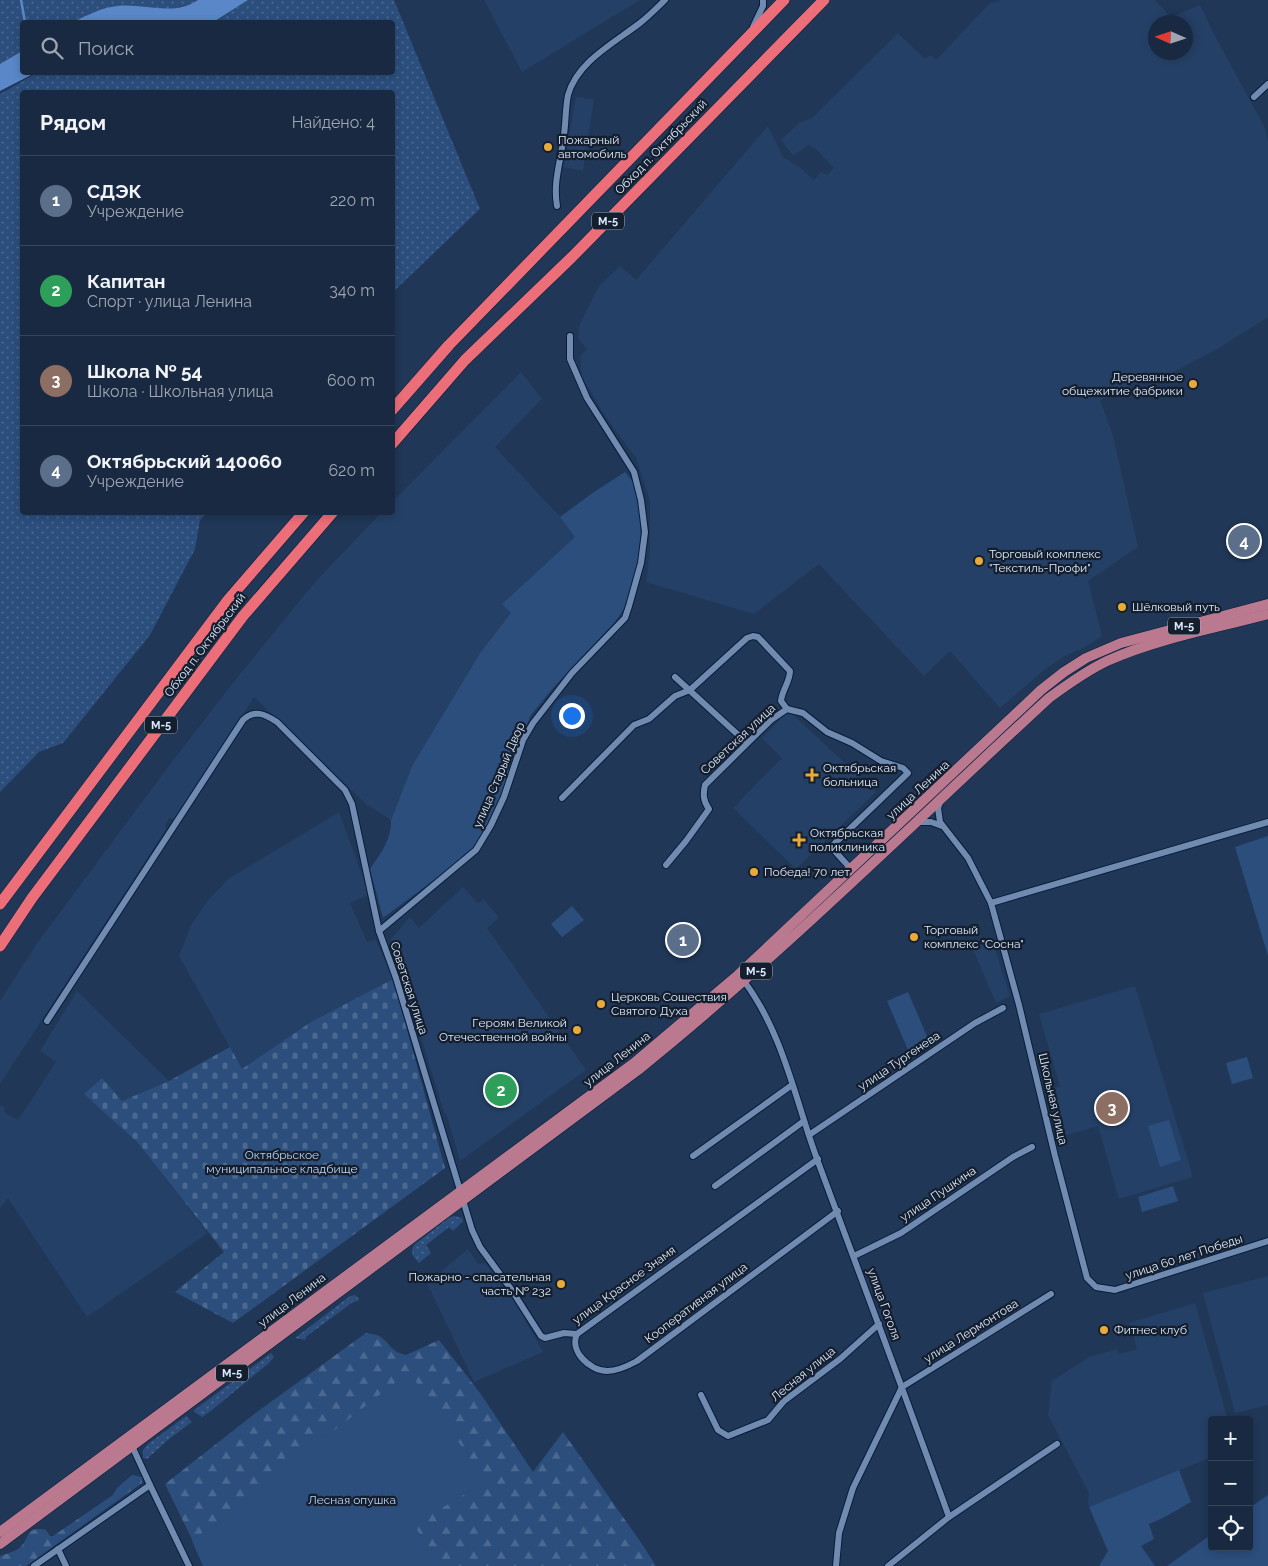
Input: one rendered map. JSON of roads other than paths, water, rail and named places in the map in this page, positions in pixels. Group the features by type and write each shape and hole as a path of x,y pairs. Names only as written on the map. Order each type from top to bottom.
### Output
{"highway":[{"name":"Обход п. Октябрьский","path":"395,407 449,345 784,0"},
{"name":"Обход п. Октябрьский","path":"395,441 465,360 572,257 824,0"},
{"name":"Обход п. Октябрьский","path":"0,904 228,600 301,515"},
{"name":"Обход п. Октябрьский","path":"0,946 32,898 243,616 330,515"}],"main road":[{"name":"улица Ленина","path":"0,1544 461,1196 675,1030 852,870 1041,690 1064,672 1102,650 1121,643 1268,604"},
{"name":"улица Ленина","path":"0,1532 461,1196 638,1070 697,1023 744,982 1049,698 1090,669 1132,651 1268,614"}],"street":[{"path":"557,206 555,186 557,169 563,142 568,96 576,76 586,64 642,22 665,0"},
{"path":"748,38 763,6 763,0"},
{"path":"1254,97 1268,84"},
{"name":"улица Старый Двор","path":"379,931 476,850 492,825 523,740 533,723 572,673 625,618 629,606 641,563 645,532 640,496 634,472 587,398 570,359 570,336"},
{"path":"562,798 634,725 649,719 675,696 690,690 747,638 758,637 790,671 790,678 782,694 781,701 787,709"},
{"path":"675,677 747,744"},
{"name":"Советская улица","path":"666,865 709,810 705,804 703,793 705,785 771,720 787,709 803,712 827,732 852,743 881,761 903,768 908,774 831,847 852,870"},
{"name":"Советская улица","path":"47,1020 243,720 248,715 258,713 267,715 277,722 345,790 352,804 379,931 396,978 461,1196"},
{"path":"941,799 938,814 942,826"},
{"path":"917,822 931,822 942,826"},
{"path":"991,903 1268,822"},
{"name":"Школьная улица","path":"942,826 968,858 991,903 1019,1005 1055,1156 1087,1278 1096,1287 1106,1290"},
{"name":"улица Гоголя","path":"744,982 768,1019 778,1042 809,1135 949,1516"},
{"name":"улица Тургенева","path":"809,1135 975,1023 1003,1008"},
{"path":"693,1156 792,1085"},
{"path":"716,1186 804,1121"},
{"name":"улица Пушкина","path":"854,1256 901,1233 1013,1157 1032,1148"},
{"name":"улица Красное Знамя","path":"461,1196 472,1230 480,1247 511,1288 541,1336 545,1338 557,1334 577,1334 818,1159"},
{"name":"Кооперативная улица","path":"577,1334 574,1340 575,1347 588,1364 599,1370 608,1371 628,1366 638,1361 838,1211"},
{"name":"улица 60 лет Победы","path":"1106,1290 1129,1286 1268,1241"},
{"name":"улица Лермонтова","path":"902,1387 1051,1294"},
{"name":"Лесная улица","path":"701,1395 718,1430 728,1436 768,1420 784,1401 840,1359 879,1324"},
{"path":"836,1566 839,1533 853,1488 902,1387"},
{"path":"888,1566 949,1516 1057,1444"},
{"path":"132,1446 189,1566"},
{"path":"34,1566 150,1485"},
{"path":"0,1528 22,1516"},
{"path":"58,1549 66,1566"}],"waterway":[{"path":"21,0 25,20"}],"place":[{"name":"Пожарный автомобиль","path":"548,147"},
{"name":"Деревянное общежитие фабрики","path":"1193,384"},
{"name":"Октябрьский 140060","path":"1244,541"},
{"name":"Торговый комплекс \"Текстиль-Профи\"","path":"979,561"},
{"name":"Шёлковый путь","path":"1122,607"},
{"name":"Октябрьская больница","path":"812,775"},
{"name":"Октябрьская поликлиника","path":"799,840"},
{"name":"Победа! 70 лет","path":"754,872"},
{"name":"Торговый комплекс \"Сосна\"","path":"914,937"},
{"name":"СДЭК","path":"683,940"},
{"name":"Церковь Сошествия Святого Духа","path":"601,1004"},
{"name":"Героям Великой Отечественной войны","path":"577,1030"},
{"name":"Капитан","path":"501,1090"},
{"name":"Школа № 54","path":"1112,1108"},
{"name":"Пожарно - спасательная часть № 232","path":"561,1284"},
{"name":"Фитнес клуб","path":"1104,1330"}],"park label":[{"name":"Октябрьское муниципальное кладбище","path":"282,1162"},
{"name":"Лесная опушка","path":"352,1500"}]}
